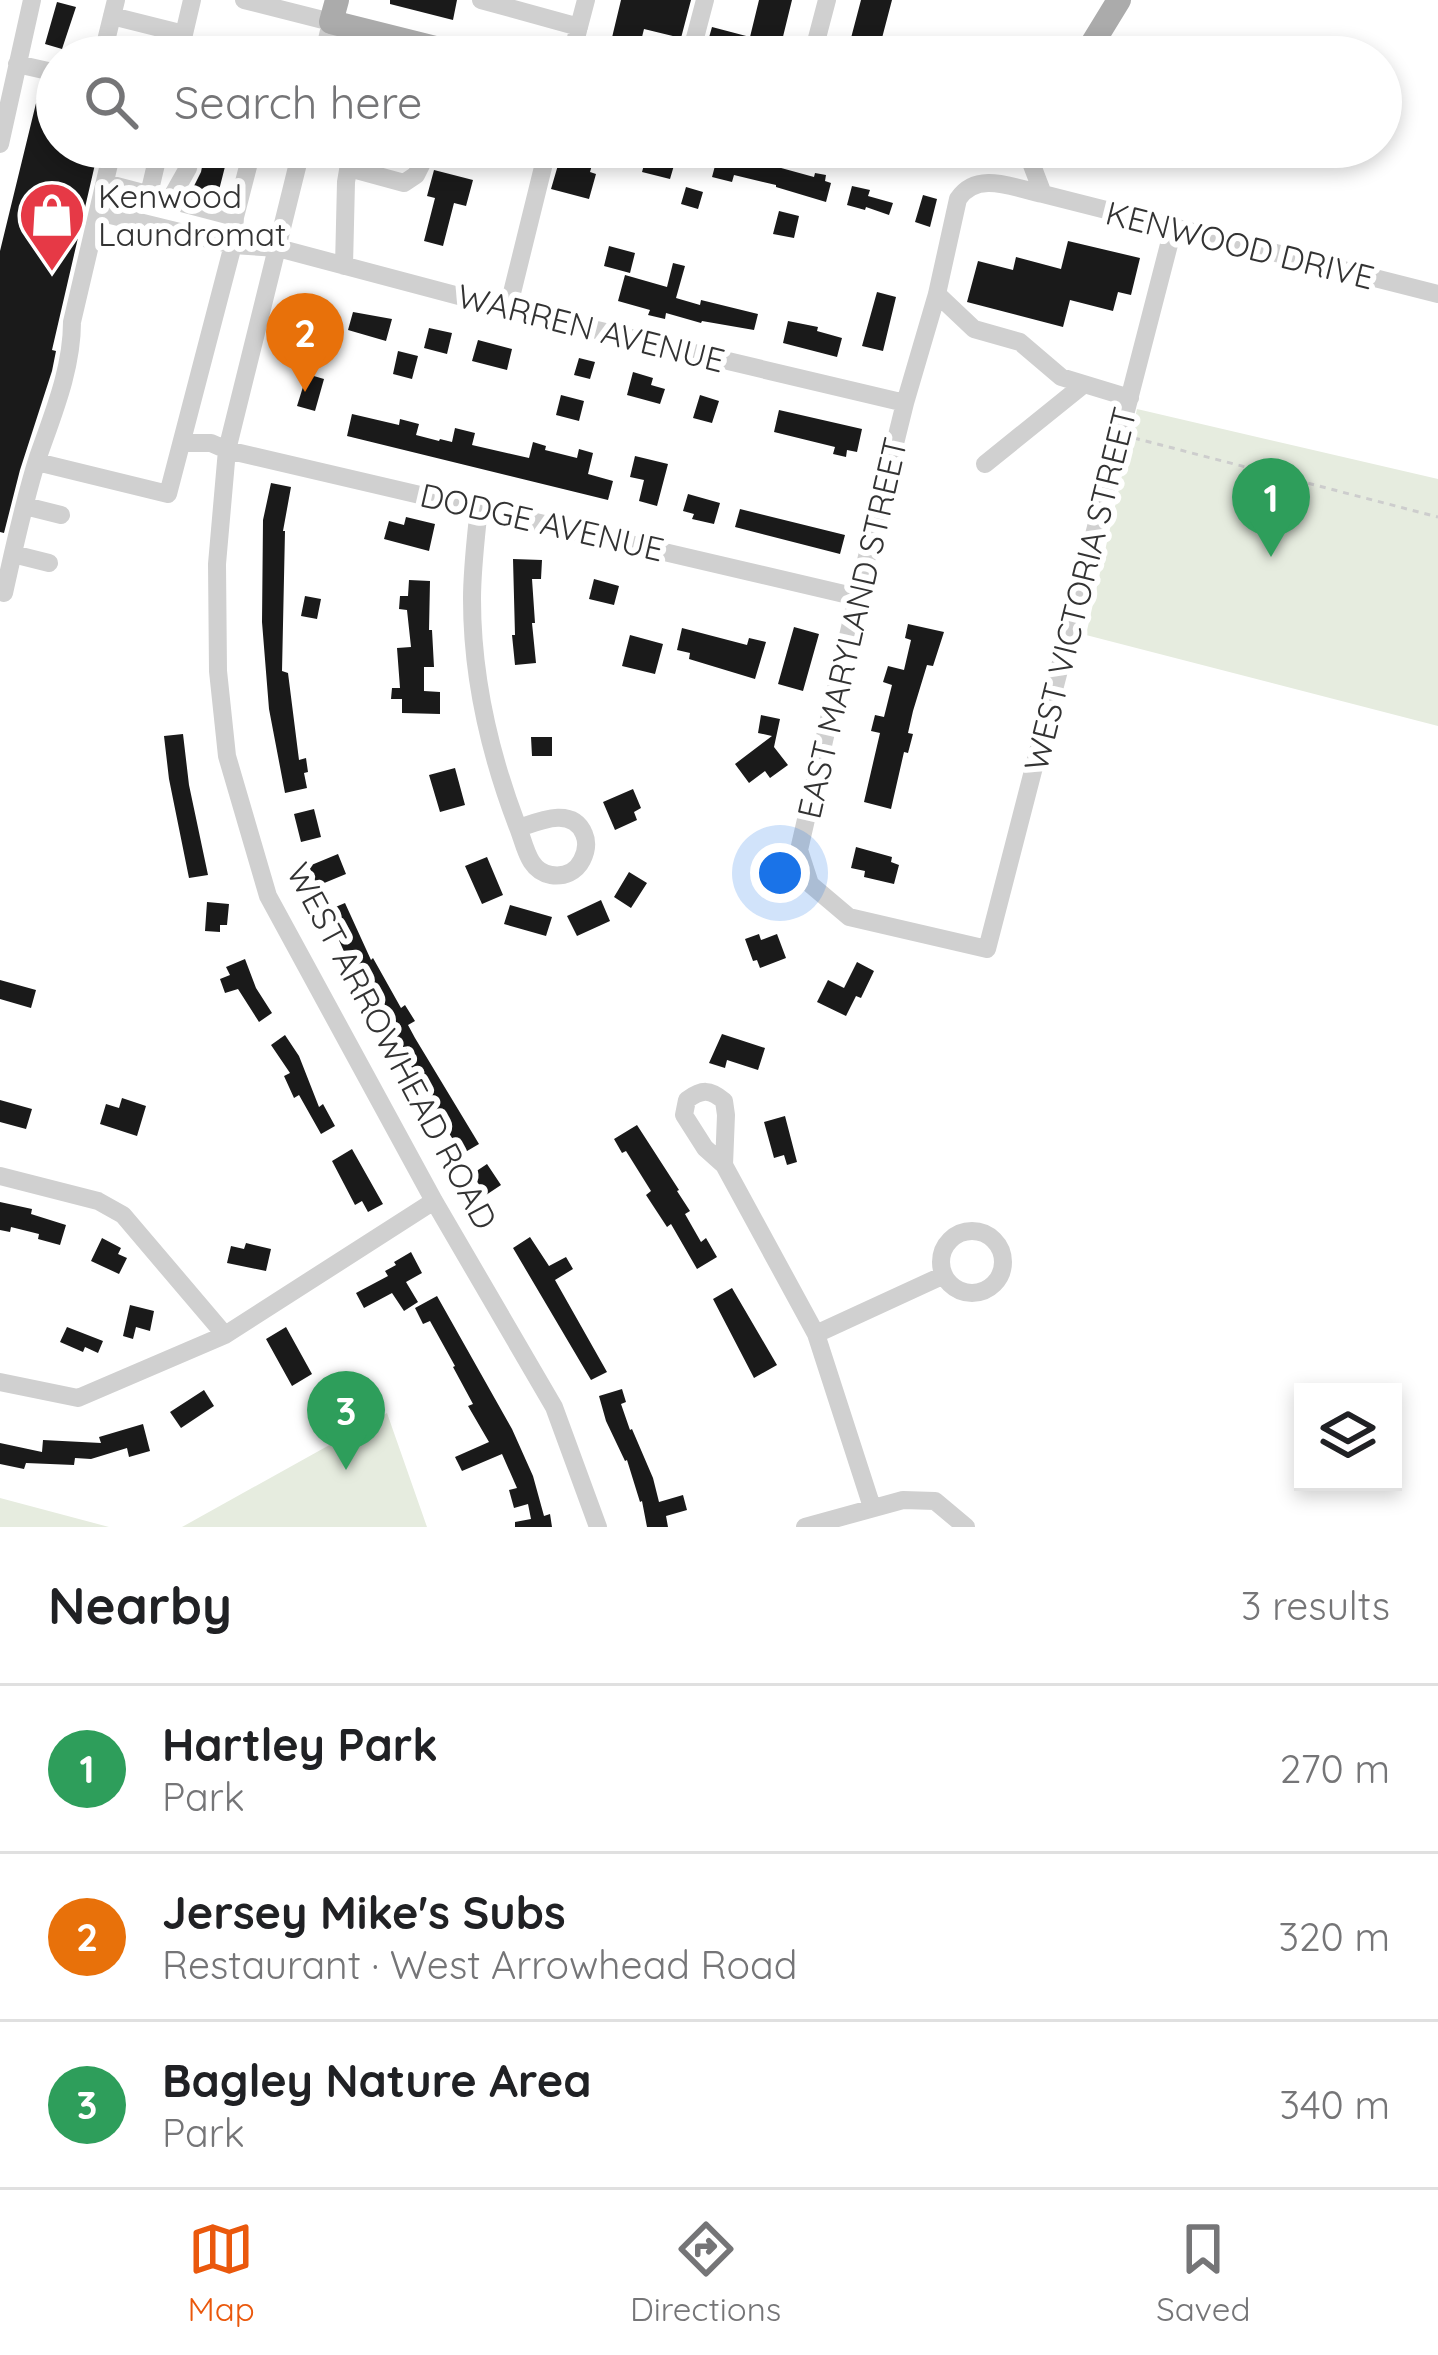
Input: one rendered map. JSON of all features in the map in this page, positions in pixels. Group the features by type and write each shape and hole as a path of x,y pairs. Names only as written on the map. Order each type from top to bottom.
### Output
{"main road":[{"path":"1097,36 1119,0"},
{"path":"334,11 374,36"}],"street":[{"path":"0,144 32,0"},
{"path":"114,8 184,34 192,0"},
{"path":"244,0 334,11"},
{"path":"481,0 579,27"},
{"path":"577,36 586,0"},
{"path":"696,36 705,0"},
{"path":"817,36 826,0"},
{"path":"17,64 36,69"},
{"path":"4,592 37,462 51,428 108,168"},
{"path":"148,194 155,168"},
{"path":"170,200 188,168"},
{"path":"37,462 168,494 233,245 245,168"},
{"name":"WEST ARROWHEAD ROAD","path":"297,168 227,450 217,585 218,671 227,756 268,896 434,1201 554,1407 598,1527"},
{"path":"344,266 349,168 404,183 420,168"},
{"path":"508,309 543,168"},
{"path":"1032,168 1043,194"},
{"name":"KENWOOD DRIVE","path":"966,187 980,182 1043,194 1438,294"},
{"path":"104,183 236,217"},
{"name":"EAST MARYLAND STREET","path":"966,187 958,199 905,403 799,850 810,884 849,917 988,950"},
{"name":"WARREN AVENUE","path":"98,212 233,245 278,248 508,309 905,403"},
{"name":"WEST VICTORIA STREET","path":"988,950 1173,229"},
{"path":"937,294 974,329 1020,342 1061,377 1130,398"},
{"path":"985,464 1083,385"},
{"name":"DODGE AVENUE","path":"182,443 212,443 857,597"},
{"path":"26,506 62,515"},
{"path":"479,507 472,599 478,686 507,801 519,828"},
{"path":"13,554 50,563"},
{"path":"724,1166 816,1334 872,1508"},
{"path":"0,1176 98,1201 123,1215 225,1335"},
{"path":"0,1382 77,1398 225,1335 434,1201"},
{"path":"816,1334 944,1275"},
{"path":"805,1527 903,1500 935,1501 966,1527"}],"path":[{"path":"1120,434 1438,517"}],"shaded area":[{"path":"1137,409 1438,479 1438,726 1086,635"},
{"path":"387,1413 427,1527 182,1527"},
{"path":"0,1498 109,1527 0,1527"}],"building":[{"path":"390,0 457,0 453,20 390,4"},
{"path":"621,0 691,0 682,36 644,29 642,36 612,36"},
{"path":"759,0 792,0 783,36 750,36"},
{"path":"861,0 892,0 883,36 852,36"},
{"path":"57,2 76,7 66,36 47,36"},
{"path":"712,27 746,36 709,36"},
{"path":"36,103 36,168 94,168 52,350 56,351 52,371 4,533 0,532 0,251"},
{"path":"202,168 225,168 217,198 191,192"},
{"path":"557,168 591,168 596,174 589,199 551,189"},
{"path":"643,168 673,168 670,179 642,172"},
{"path":"714,168 781,168 814,177 815,173 826,175 825,181 831,183 826,202 734,175 732,182 712,177"},
{"path":"434,170 473,180 466,206 454,203 443,246 424,241 435,198 427,196"},
{"path":"852,186 893,203 889,215 847,205"},
{"path":"686,187 703,192 698,209 681,204"},
{"path":"923,195 937,199 930,227 915,222"},
{"path":"779,211 799,216 794,238 773,234"},
{"path":"1068,241 1140,258 1131,295 1118,292 1113,311 1070,300 1063,327 967,302 978,261 1013,270 1016,257 1061,269"},
{"path":"609,246 635,253 630,273 604,266"},
{"path":"673,263 685,266 676,298 758,314 754,330 666,313 665,319 618,301 625,275 667,287"},
{"path":"877,292 896,297 883,351 862,346"},
{"path":"309,299 330,304 309,359 292,354"},
{"path":"353,312 392,319 386,341 348,330"},
{"path":"788,321 842,338 837,357 783,343"},
{"path":"429,328 452,333 447,354 424,348"},
{"path":"478,340 512,349 507,370 472,361"},
{"path":"398,351 418,356 412,379 393,374"},
{"path":"579,358 595,362 590,379 574,375"},
{"path":"633,372 653,378 651,385 665,389 660,404 627,395"},
{"path":"307,374 324,379 315,411 297,406"},
{"path":"561,395 584,401 579,421 556,415"},
{"path":"700,395 719,401 712,423 693,418"},
{"path":"779,410 862,429 857,452 847,450 846,457 833,454 835,447 774,432"},
{"path":"352,414 399,425 400,419 419,424 416,435 439,441 452,442 455,428 475,433 472,445 529,458 533,442 577,458 579,449 593,453 588,474 613,481 608,500 347,436"},
{"path":"635,456 668,464 657,506 639,501 644,480 630,477"},
{"path":"271,483 291,487 283,531 282,671 288,673 299,760 306,758 308,772 304,773 307,788 285,793 269,709 262,622 263,520"},
{"path":"688,494 720,503 714,524 692,519 694,514 683,511"},
{"path":"740,509 845,535 840,554 735,527"},
{"path":"406,517 435,524 429,551 384,539 389,521 404,525"},
{"path":"513,559 542,560 541,579 532,579 536,663 515,665"},
{"path":"594,579 619,586 614,605 589,599"},
{"path":"409,580 430,581 434,667 424,667 424,691 440,692 440,714 402,713 402,699 391,699 392,688 400,688 397,648 411,647 407,610 399,609 400,596 408,596"},
{"path":"305,596 321,599 317,619 301,616"},
{"path":"908,624 944,632 933,666 927,665 913,711 908,733 913,734 891,809 864,802 880,733 871,731 875,715 884,717 892,685 883,682 888,666 904,670 911,640 905,638"},
{"path":"794,627 819,634 803,691 778,684"},
{"path":"682,628 747,645 749,638 766,642 755,679 689,659 690,653 677,650"},
{"path":"630,635 663,644 655,674 622,666"},
{"path":"761,715 780,719 774,747 788,765 770,778 765,771 749,783 735,764 772,736 758,733"},
{"path":"183,734 208,875 189,878 164,736"},
{"path":"531,737 552,737 552,756 532,756"},
{"path":"455,768 465,805 440,812 429,775"},
{"path":"633,789 641,808 634,812 637,820 615,830 603,802"},
{"path":"314,809 321,837 301,842 294,814"},
{"path":"856,847 892,857 891,862 899,865 894,884 864,877 865,871 851,868"},
{"path":"338,854 346,874 317,886 309,866"},
{"path":"487,857 503,895 482,904 465,866"},
{"path":"629,872 647,883 631,908 614,897"},
{"path":"601,900 610,921 577,936 567,916"},
{"path":"207,902 229,904 227,925 220,925 220,932 205,931"},
{"path":"345,903 371,960 401,1008 405,1005 415,1021 408,1025 479,1144 462,1154 388,1027 396,1022 382,1001 377,1004 346,956 326,911"},
{"path":"510,905 552,917 546,936 504,924"},
{"path":"759,934 761,940 777,934 786,958 760,968 745,939"},
{"path":"245,959 272,1013 259,1022 238,989 225,993 220,979 230,975 226,967"},
{"path":"857,962 874,971 846,1016 817,1002 828,980 844,988"},
{"path":"0,980 36,990 31,1008 0,999"},
{"path":"722,1034 765,1048 758,1070 727,1060 725,1068 709,1063"},
{"path":"285,1035 299,1056 319,1107 323,1104 335,1126 321,1134 299,1095 294,1098 284,1076 290,1073 271,1045"},
{"path":"122,1098 146,1106 137,1136 100,1124 106,1104 119,1108"},
{"path":"0,1100 32,1109 26,1129 0,1122"},
{"path":"785,1116 797,1162 787,1165 784,1155 774,1158 764,1122"},
{"path":"637,1125 679,1190 690,1211 685,1214 701,1242 706,1238 717,1257 697,1269 671,1224 667,1227 646,1195 651,1191 626,1151 622,1153 614,1139"},
{"path":"352,1149 383,1204 368,1212 362,1201 355,1205 332,1161"},
{"path":"487,1164 501,1185 486,1195 472,1174"},
{"path":"0,1202 32,1209 31,1214 66,1225 60,1245 11,1227 10,1232 0,1230"},
{"path":"530,1237 549,1266 566,1257 573,1269 555,1280 607,1372 591,1380 513,1248"},
{"path":"102,1238 121,1248 118,1254 127,1258 119,1274 91,1261"},
{"path":"246,1243 271,1249 266,1271 227,1263 231,1246 244,1249"},
{"path":"411,1252 422,1273 406,1282 418,1302 404,1311 392,1293 364,1308 356,1293 388,1276 385,1271"},
{"path":"732,1288 777,1365 754,1378 713,1299"},
{"path":"437,1296 512,1429 552,1527 515,1527 515,1522 531,1519 528,1504 514,1508 509,1490 517,1488 502,1454 462,1471 455,1457 489,1442 468,1406 473,1404 455,1366 430,1321 423,1324 415,1308"},
{"path":"130,1305 154,1311 150,1331 136,1327 133,1339 123,1336"},
{"path":"67,1327 103,1341 98,1353 60,1342"},
{"path":"286,1327 312,1374 292,1386 266,1339"},
{"path":"622,1389 626,1402 621,1404 659,1502 683,1495 687,1510 666,1516 668,1527 647,1527 627,1460 606,1421 599,1396"},
{"path":"204,1390 214,1406 181,1428 170,1412"},
{"path":"143,1424 150,1451 129,1457 127,1448 91,1459 75,1458 74,1465 26,1463 24,1469 0,1464 0,1443 42,1452 43,1440 101,1443 99,1437"}],"place":[{"name":"Kenwood Laundromat","path":"52,274"},
{"name":"Jersey Mike's Subs","path":"305,392"},
{"name":"Hartley Park","path":"1271,557"},
{"name":"Bagley Nature Area","path":"346,1470"}]}
